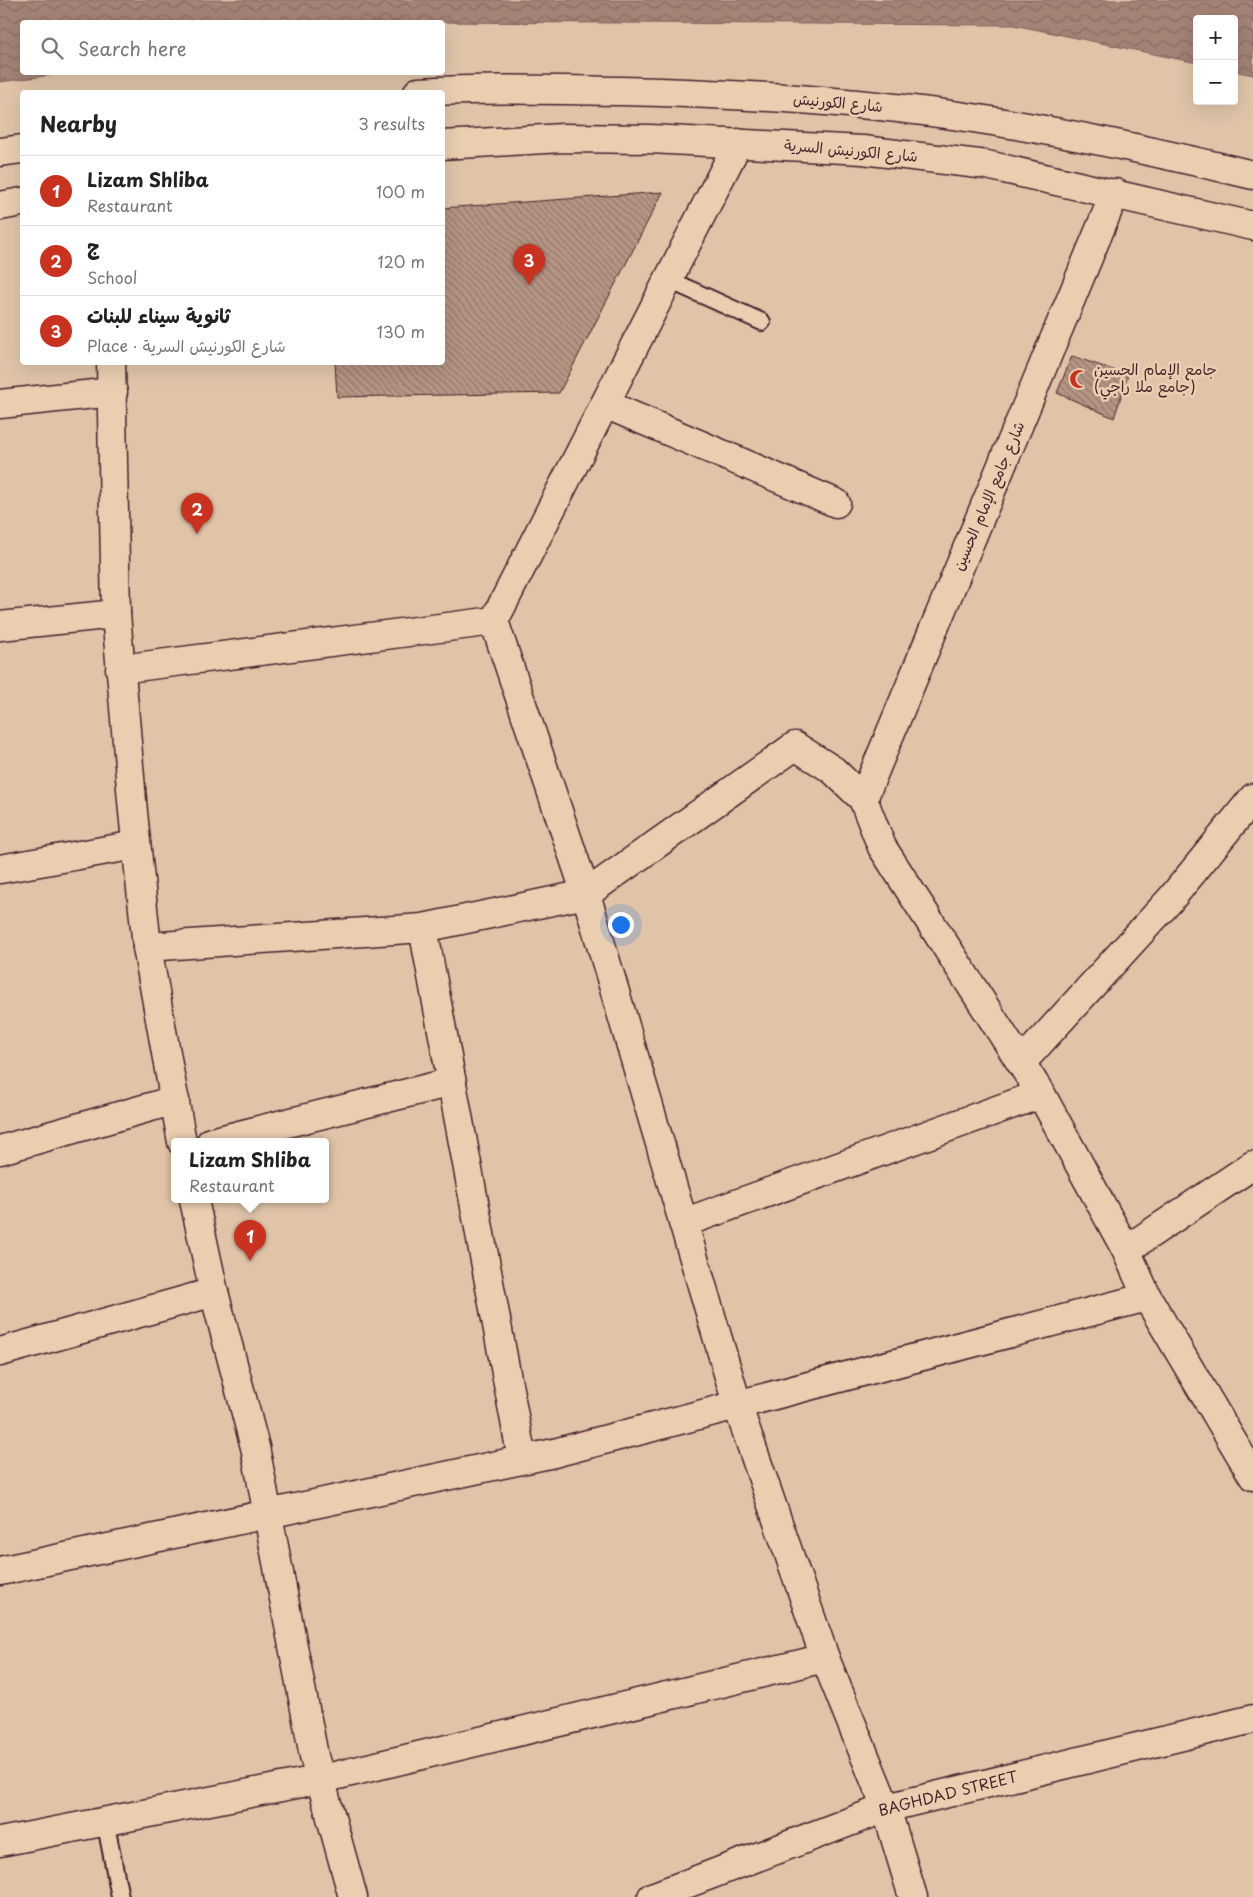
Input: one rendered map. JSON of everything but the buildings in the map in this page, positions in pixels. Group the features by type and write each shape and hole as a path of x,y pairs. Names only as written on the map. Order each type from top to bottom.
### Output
{"street":[{"name":"شارع الكورنيش","path":"445,90 470,89 689,93 850,103 1030,128 1127,145 1253,174"},
{"name":"شارع الكورنيش السرية","path":"445,145 563,138 738,143 863,150 987,165 1253,226"},
{"path":"738,143 494,621 586,894 738,1406 825,1658 886,1808 913,1897"},
{"path":"0,152 20,149"},
{"name":"شارع جامع الإمام الحسين","path":"863,799 1115,193"},
{"path":"0,206 20,202"},
{"path":"111,365 116,614 120,669 147,947 181,1138"},
{"path":"0,404 112,392"},
{"path":"605,404 836,503"},
{"path":"0,626 116,614"},
{"path":"120,669 494,621"},
{"path":"147,947 423,928 586,894 795,746 833,770 863,799 882,848 1041,1094 1126,1250 1147,1297 1253,1476"},
{"path":"1022,1062 1170,900 1253,798"},
{"path":"0,869 136,845"},
{"path":"423,928 522,1459"},
{"path":"227,1138 452,1082"},
{"path":"683,1223 1041,1094"},
{"path":"0,1150 175,1100"},
{"path":"1126,1250 1253,1164"},
{"path":"195,1203 214,1292 255,1447 314,1756 322,1778 353,1897"},
{"path":"0,1352 214,1292"},
{"path":"0,1571 564,1451 1147,1297"},
{"path":"0,1842 322,1778 825,1658"},
{"name":"BAGHDAD STREET","path":"652,1897 886,1808 1253,1718"}],"lane":[{"path":"669,280 762,322"},
{"path":"105,1820 120,1897"}],"water":[{"path":"0,0 1253,0 1253,75 1238,72 1238,15 1193,15 1193,62 1014,25 445,22 445,20 20,20 20,75 52,75 0,82"}],"place":[{"name":"ثانوية سيناء للبنات","path":"529,285"},
{"name":"جامع الإمام الحسين (جامع ملا راجي)","path":"1079,379"},
{"name":"ج","path":"197,534"},
{"name":"Lizam Shliba","path":"250,1261"}]}
